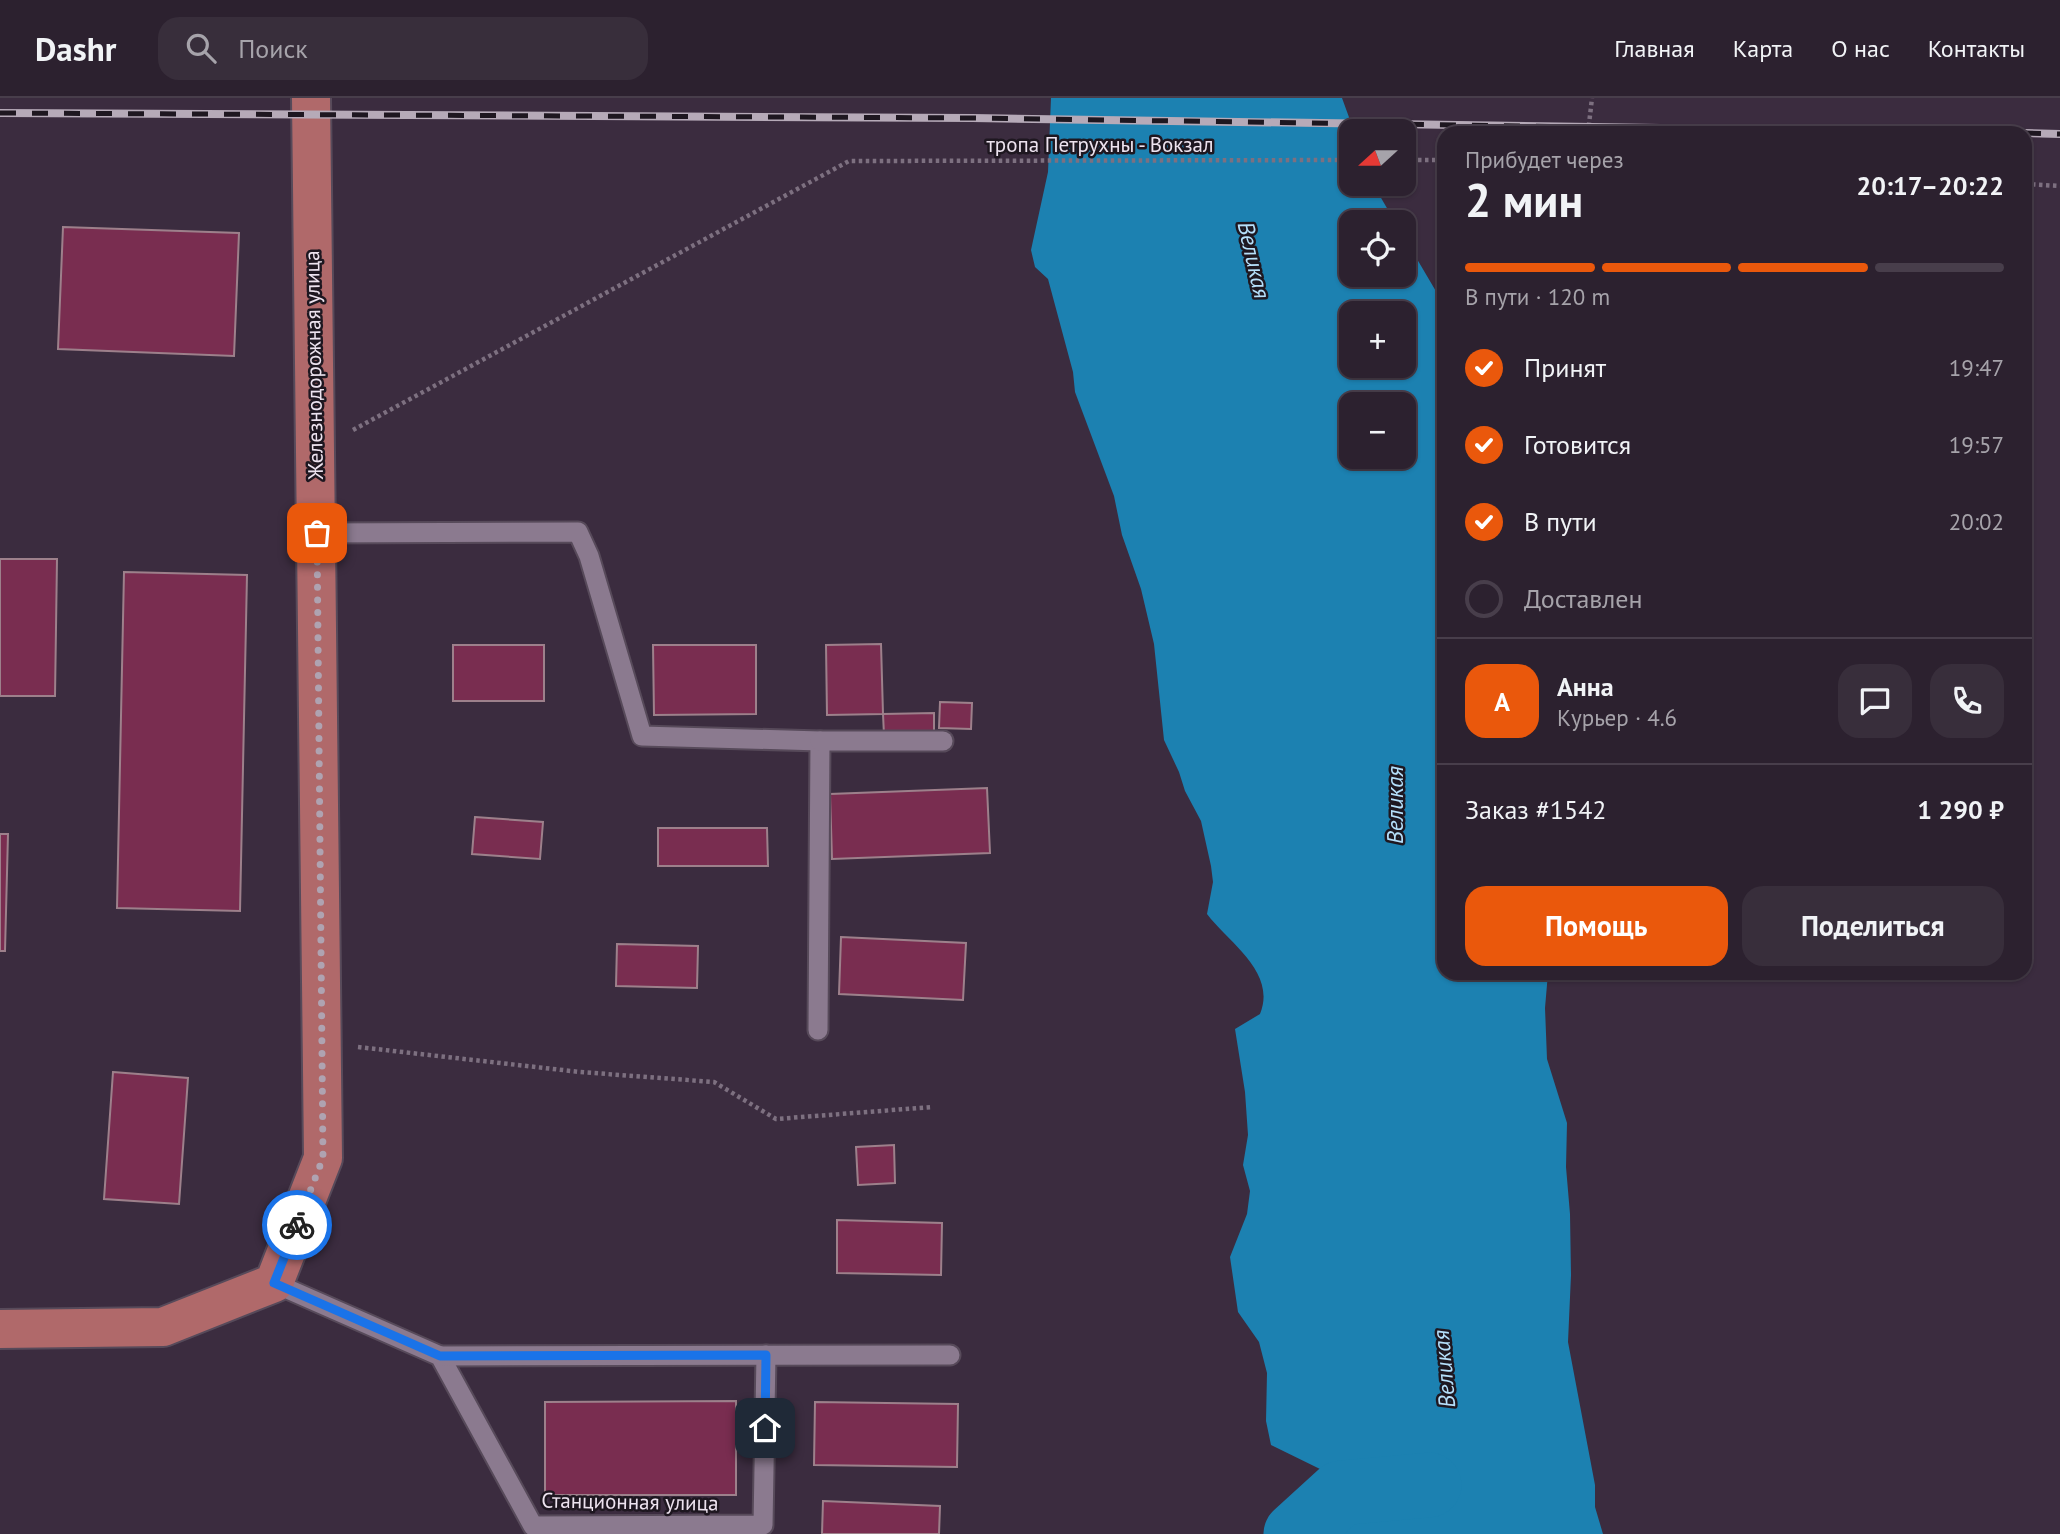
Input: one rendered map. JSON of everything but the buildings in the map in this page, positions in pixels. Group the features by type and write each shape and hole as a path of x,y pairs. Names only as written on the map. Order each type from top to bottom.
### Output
{"main road":[{"name":"Железнодорожная улица","path":"274,1283 323,1158 310,110"},
{"path":"0,1329 163,1327 274,1283"}],"lane":[{"path":"317,533 578,533 589,556 642,736 943,741"},
{"path":"818,1030 820,741"},
{"path":"274,1283 440,1356 950,1355"},
{"name":"Станционная улица","path":"440,1356 533,1526 547,1526 763,1525 766,1355"}],"path":[{"path":"1589,126 1592,98"},
{"name":"тропа Петрухны - Вокзал","path":"315,451 849,161 1339,160"},
{"path":"1416,160 1437,160"},
{"path":"2032,184 2060,186"},
{"path":"322,1043 580,1072 714,1082 776,1119 932,1107"}],"water":[{"name":"Великая","path":"1051,98 1342,98 1350,119 1339,119 1339,196 1380,196 1388,210 1339,210 1339,287 1416,287 1416,257 1437,293 1437,980 1547,980 1545,1008 1547,1059 1567,1123 1566,1167 1571,1275 1568,1342 1595,1485 1595,1507 1603,1534 1335,1534 1340,1492 1320,1469 1271,1445 1266,1421 1267,1373 1259,1342 1238,1312 1230,1257 1247,1214 1250,1191 1243,1165 1248,1135 1245,1092 1235,1029 1260,1014 1264,999 1262,985 1248,959 1207,914 1213,882 1211,866 1201,821 1164,740 1154,644 1141,589 1122,535 1114,496 1075,392 1073,372 1048,279 1035,267 1031,250 1048,172"}],"waterway":[{"path":"1296,1534 1341,1493 1429,1485"}],"railway":[{"path":"0,113 972,118 1520,126"},
{"path":"2032,133 2060,134"}],"way so far":[{"path":"297,1225 323,1158 317,533"}],"route":[{"path":"297,1225 274,1283 440,1356 766,1355 765,1428"}]}
